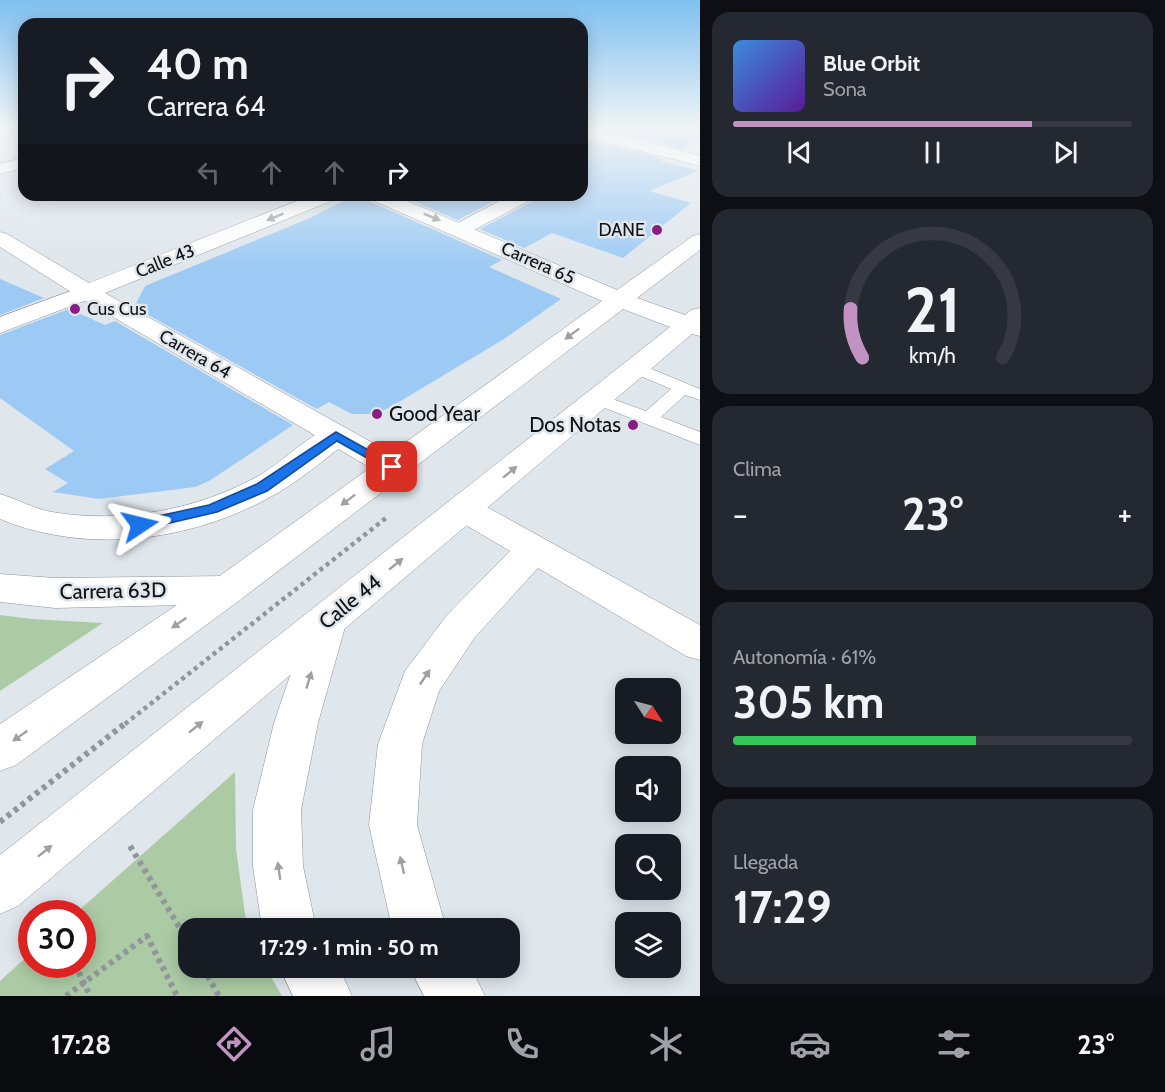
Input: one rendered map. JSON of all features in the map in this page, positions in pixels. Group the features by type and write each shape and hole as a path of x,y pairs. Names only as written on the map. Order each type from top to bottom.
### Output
{"main road":[{"name":"Calle 43","path":"0,326 309,201"},
{"name":"Carrera 65","path":"392,201 618,298 696,323"},
{"path":"461,229 514,201"},
{"name":"Carrera 64","path":"0,238 87,291 392,467"},
{"path":"0,750 227,590 618,298 700,240"},
{"name":"Calle 44","path":"0,888 598,399 696,323"},
{"path":"0,506 51,524 98,528 140,525 212,509 262,488 336,435"},
{"path":"464,509 700,644"},
{"path":"418,918 393,825 400,744 420,684 461,626 534,549"},
{"name":"Carrera 63D","path":"0,588 55,593 227,590"},
{"path":"287,918 278,866 277,810 296,723 328,620"},
{"path":"314,978 324,996"},
{"path":"447,978 457,996"}],"lane":[{"path":"637,368 700,394"},
{"path":"648,419 682,387"},
{"path":"598,399 700,439"}],"path":[{"path":"0,822 389,515"},
{"path":"130,846 178,925"},
{"path":"66,996 147,936 177,996"},
{"path":"82,978 90,996"},
{"path":"209,978 219,996"}],"green space":[{"path":"0,615 32,619 103,623 0,691"},
{"path":"235,772 236,849 246,918 178,918 178,978 272,978 282,996 0,996 0,981 18,965 18,978 96,978 96,900 91,900"}],"building":[{"path":"588,174 689,174 649,191 691,203 623,258 552,233 524,248 480,229 533,201 588,201"},
{"path":"343,201 369,201 502,260 489,267 561,299 504,339 377,414 352,414 329,402 317,409 134,307 145,286 310,218"},
{"path":"413,201 494,201 458,220"},
{"path":"0,279 44,298 0,315"},
{"path":"69,309 105,325 115,321 293,425 209,481 195,487 99,499 53,492 68,483 45,469 74,451 0,398 0,335"}],"place":[{"name":"DANE","path":"657,230"},
{"name":"Cus Cus","path":"75,309"},
{"name":"Good Year","path":"377,414"},
{"name":"Dos Notas","path":"633,425"}],"route":[{"path":"140,525 172,520 212,509 262,488 336,435 392,467"}]}
